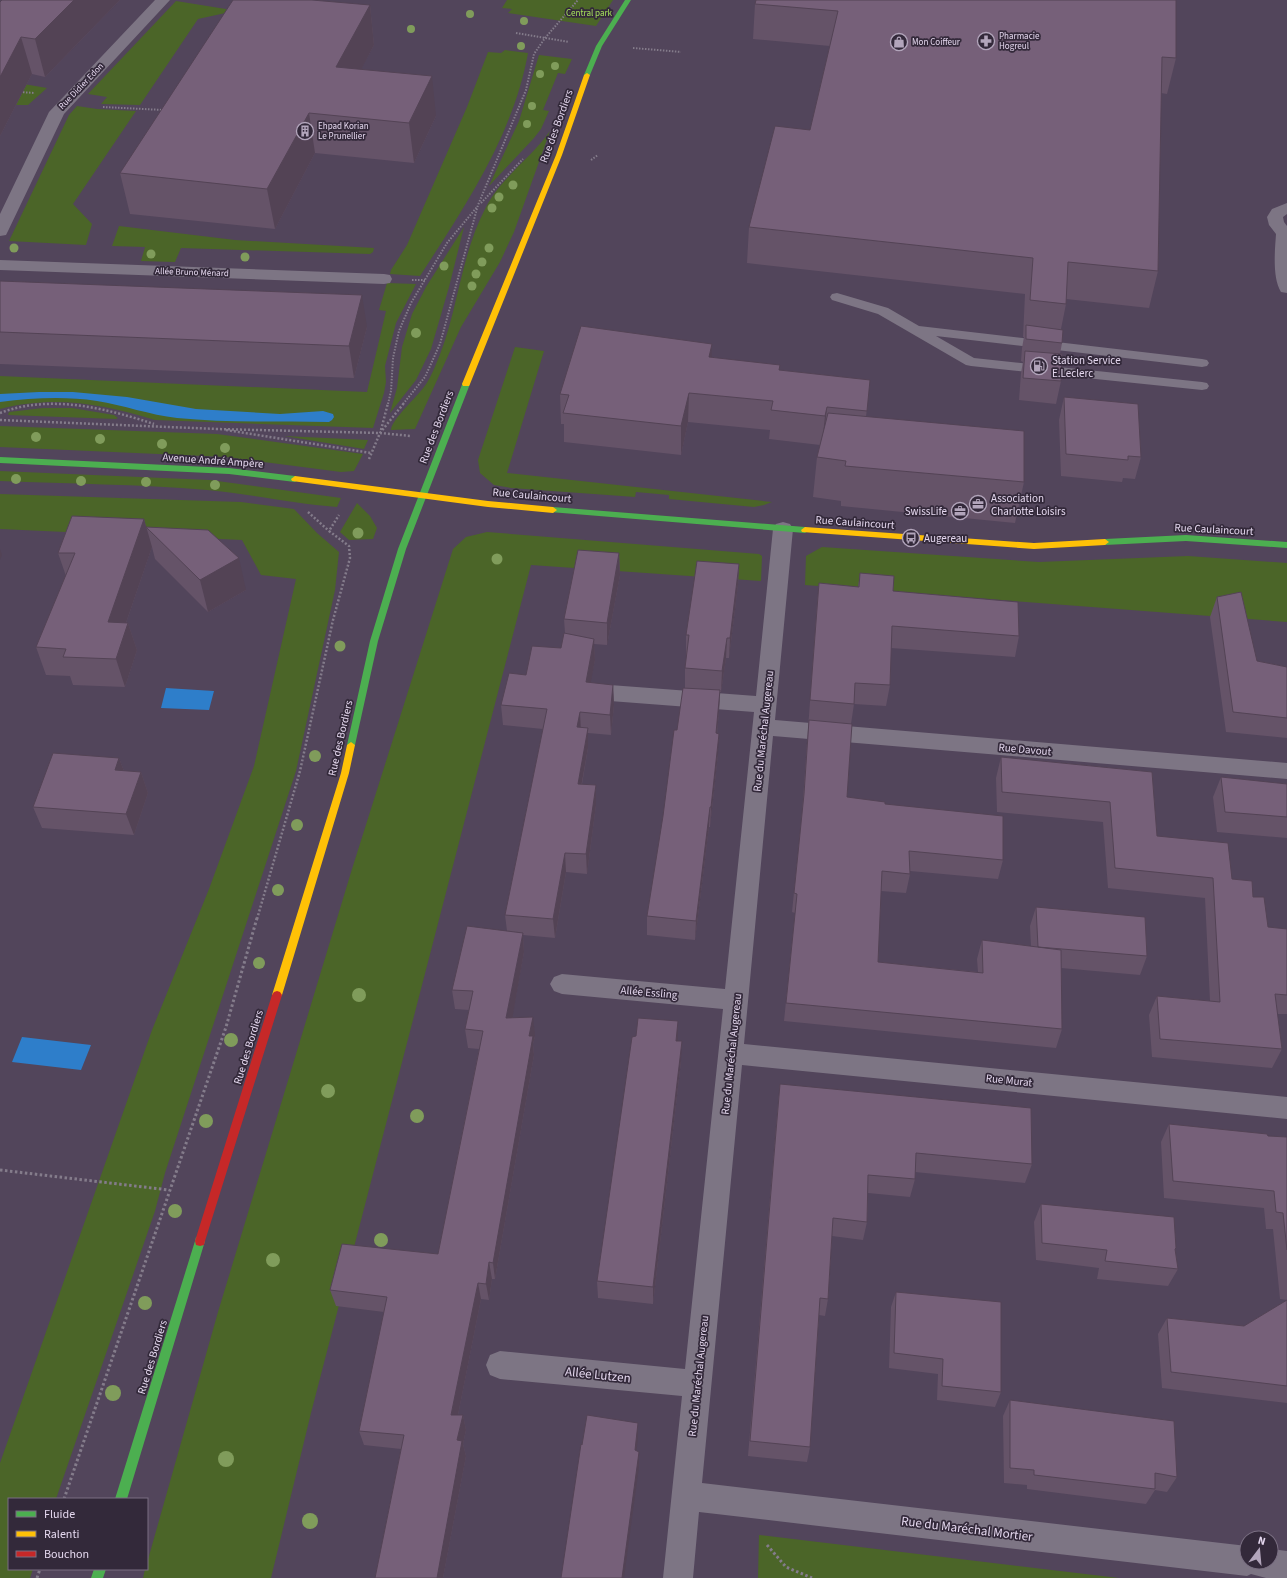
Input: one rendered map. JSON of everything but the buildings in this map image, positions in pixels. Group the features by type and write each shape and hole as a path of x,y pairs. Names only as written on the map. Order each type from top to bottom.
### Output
{"street":[{"name":"Rue Didier Edon","path":"0,231 57,112 163,0"},
{"name":"Rue des Bordiers","path":"121,1498 345,773 374,641 402,549 479,350 559,155 591,64 599,46 628,0"},
{"path":"1287,208 1278,212 1275,217 1275,222 1278,228 1286,233 1283,262 1287,288"},
{"name":"Allée Bruno Ménard","path":"0,265 384,279"},
{"name":"Avenue André Ampère","path":"0,460 229,471 422,496"},
{"name":"Rue Caulaincourt","path":"422,496 488,504 784,529 1034,546 1186,538 1287,545"},
{"name":"Rue du Maréchal Augereau","path":"678,1578 784,529"},
{"name":"Rue Davout","path":"610,693 765,716 1287,771"},
{"name":"Allée Essling","path":"562,984 736,1000"},
{"name":"Rue Murat","path":"731,1053 1287,1108"},
{"name":"Allée Lutzen","path":"500,1364 697,1384"},
{"name":"Rue du Maréchal Mortier","path":"686,1496 1239,1560"}],"lane":[{"path":"837,297 883,310 971,362 1202,386"},
{"path":"915,329 1202,363"}],"path":[{"name":"Rue des Bordiers","path":"380,433 425,377 440,344 478,205 526,90 534,54 544,38 578,0"},
{"path":"516,33 572,43"},
{"path":"627,48 681,52"},
{"path":"70,98 88,101 99,106 166,110"},
{"name":"Rue des Bordiers","path":"329,531 357,488 380,433 391,391 393,358 399,331 411,303 447,243 478,205 527,154"},
{"path":"0,413 24,406 65,405 87,407 127,415 158,426"},
{"path":"0,420 216,429 380,433"},
{"path":"216,429 371,453"},
{"path":"64,1498 226,1027 300,771 333,620 350,558 349,546 329,531 306,510"},
{"path":"0,1170 170,1190"}],"green space":[{"name":"Central park","path":"507,0 613,0 596,26 508,13 512,9 502,8"},
{"path":"176,1 232,10 230,12 198,19 140,105 101,104 107,97 88,94"},
{"path":"505,50 528,53 521,84 499,142 470,197 420,276 390,274 407,245 467,107 488,52 501,53"},
{"path":"539,55 572,59 565,74 558,73 543,110 549,111 541,129 489,186 519,121"},
{"path":"0,80 47,88 28,105 0,105"},
{"path":"77,106 97,109 136,111 73,204 92,224 86,245 9,241 69,115"},
{"path":"550,131 514,232 500,262 461,327 415,429 391,430 395,420 421,391 434,369 448,329 470,247 477,226 486,207 508,177"},
{"path":"119,226 235,240 374,248 373,252 370,254 181,248 175,262 141,261 145,247 112,246"},
{"path":"464,227 431,349 416,380 390,413 397,388 402,347 412,314 426,287"},
{"path":"387,283 416,284 396,323 385,366 386,382 384,393 373,428 155,420 136,414 97,406 59,402 20,405 0,409 0,376 367,392 386,311 379,310"},
{"path":"515,347 544,351 507,473 772,502 754,507 669,499 669,495 636,492 635,497 511,488 494,485 480,473 478,460"},
{"path":"43,408 72,408 114,415 118,418 8,415 9,412"},
{"path":"0,426 217,434 363,454 354,471 341,472 226,457 0,447"},
{"path":"284,436 368,440 364,449"},
{"path":"0,471 210,480 341,498 337,507 304,504 207,490 129,485 0,481"},
{"path":"0,494 241,502 294,509 317,533 339,552 335,590 296,771 165,1173 155,1211 56,1498 8,1498 8,1570 33,1570 30,1578 0,1578 0,1463 152,1030 209,889 254,766 296,579 261,575 242,540 0,529"},
{"path":"357,503 370,516 377,528 373,539 349,540 340,532"},
{"path":"487,532 759,554 762,556 761,581 531,565 311,1413 271,1578 143,1578 145,1570 148,1570 148,1559 218,1312 352,869 453,549 466,537"},
{"path":"822,547 1039,562 1188,556 1287,563 1287,622 805,585 806,556"},
{"path":"759,1535 1119,1578 758,1578"}],"water":[{"path":"73,392 127,397 196,409 280,414 323,411 333,414 334,417 329,422 215,421 167,417 85,399 48,398 0,402 0,394"},
{"path":"166,688 214,691 209,710 161,708"},
{"path":"22,1037 91,1045 81,1070 12,1062"}],"traffic: fast":[{"path":"587,75 599,46 628,0"},
{"path":"351,745 374,641 402,549 466,384"},
{"path":"0,460 229,471 295,479"},
{"path":"553,510 805,530"},
{"path":"1105,542 1186,538 1287,545"},
{"path":"121,1498 200,1241"},
{"path":"97,1578 100,1570"}],"traffic: slow":[{"path":"466,384 559,155 587,75"},
{"path":"295,479 488,504 553,510"},
{"path":"805,530 1034,546 1105,542"},
{"path":"277,995 345,773 351,745"}],"traffic: jam":[{"path":"200,1241 277,995"}],"place":[{"name":"Pharmacie Hogreul","path":"986,41"},
{"name":"Mon Coiffeur","path":"899,42"},
{"name":"Ehpad Korian Le Prunellier","path":"305,131"},
{"name":"Station Service E.Leclerc","path":"1039,366"},
{"name":"Association Charlotte Loisirs","path":"978,504"},
{"name":"SwissLife","path":"960,511"},
{"name":"Augereau","path":"911,538"}]}
